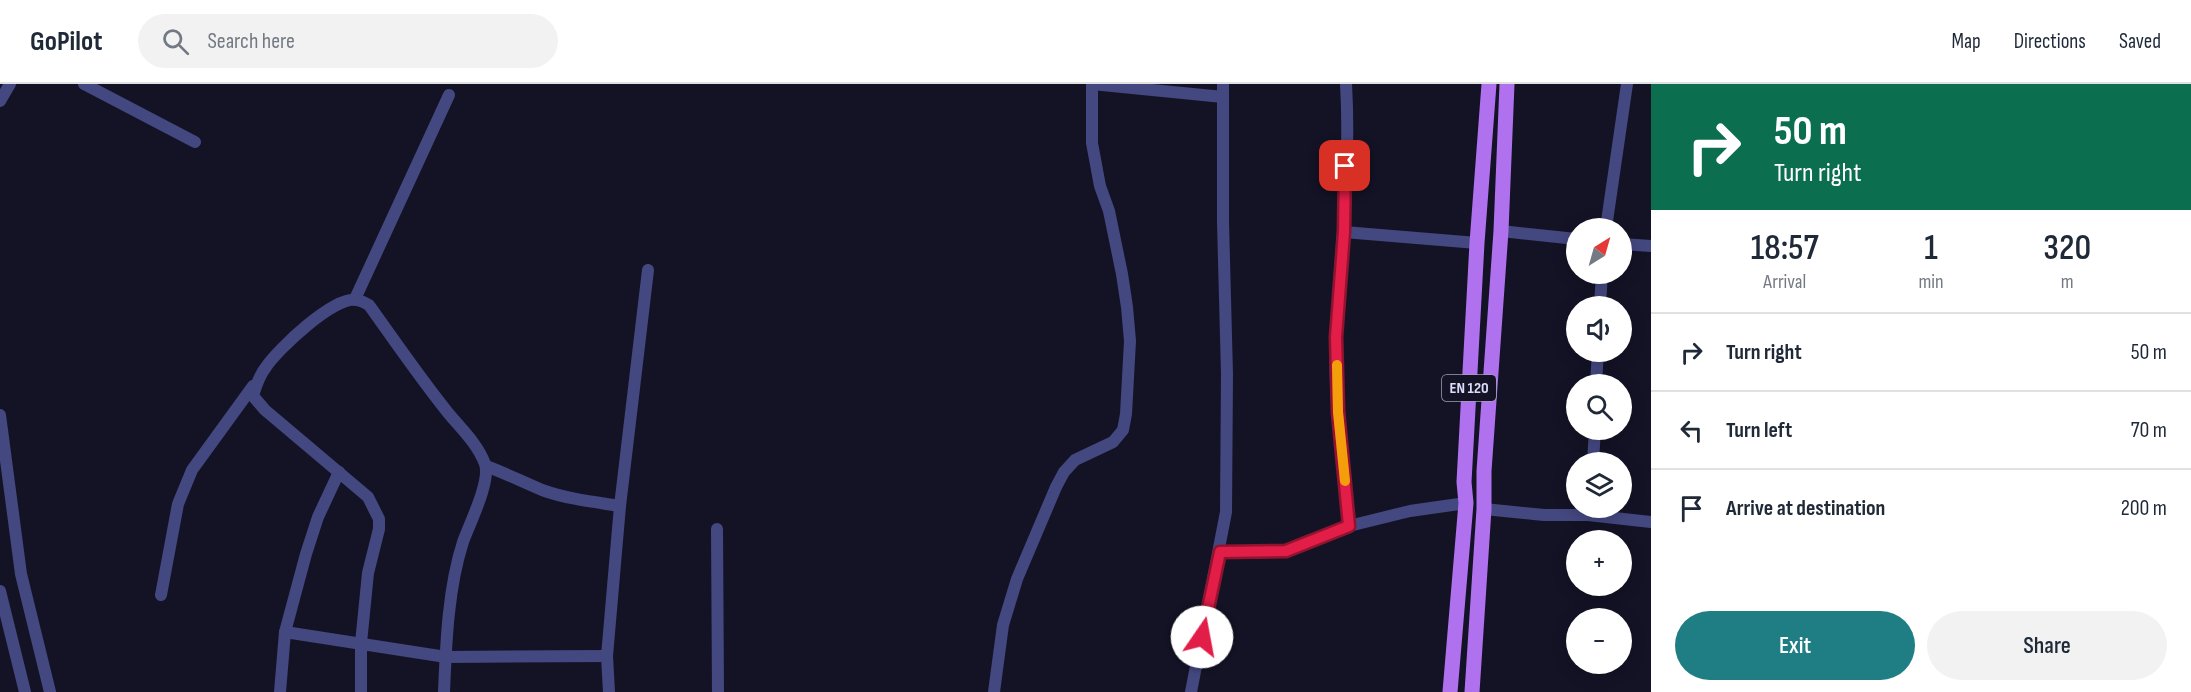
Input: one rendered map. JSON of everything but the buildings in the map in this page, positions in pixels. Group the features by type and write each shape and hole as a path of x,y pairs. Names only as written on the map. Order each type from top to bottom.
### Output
{"main road":[{"name":"EN 120","path":"1450,692 1466,503 1464,482 1471,334 1489,84"},
{"name":"EN 120","path":"1472,692 1484,508 1484,471 1501,231 1506,84"},
{"path":"1471,334 1493,332"}],"street":[{"path":"0,101 10,84"},
{"path":"84,84 195,142"},
{"path":"994,692 1003,625 1017,579 1056,487 1064,472 1075,460 1113,442 1123,430 1130,341 1127,307 1109,211 1100,186 1092,143 1092,84 1223,90 1223,222 1227,374 1226,512 1191,692"},
{"path":"1346,84 1344,232 1336,337 1338,412 1349,526"},
{"path":"1607,218 1627,84"},
{"path":"355,299 449,95"},
{"path":"1501,231 1566,238"},
{"path":"1344,232 1477,243"},
{"path":"1632,245 1651,246"},
{"path":"609,692 607,656 620,506 648,270"},
{"path":"161,595 178,504 192,470 267,364 307,325 332,306 355,299 369,305 445,410 469,437 486,466 482,492 463,542 455,573 444,692"},
{"path":"257,381 253,396 265,410 368,497 379,519 379,529 369,573 361,643 361,692"},
{"path":"0,415 21,574 50,692"},
{"path":"486,466 543,490 572,498 620,506"},
{"path":"280,692 285,632 312,532 339,472"},
{"path":"1220,552 1286,551 1349,526 1410,511 1466,503"},
{"path":"1484,508 1544,515 1566,513"},
{"path":"1628,518 1651,522"},
{"path":"717,529 718,692"},
{"path":"0,591 25,692"},
{"path":"285,632 446,657 607,656"}],"slow traffic":[{"path":"1337,365 1338,412 1345,481"}],"route":[{"path":"1202,637 1220,552 1286,551 1349,526 1338,412 1336,337 1344,232 1345,166"}]}
